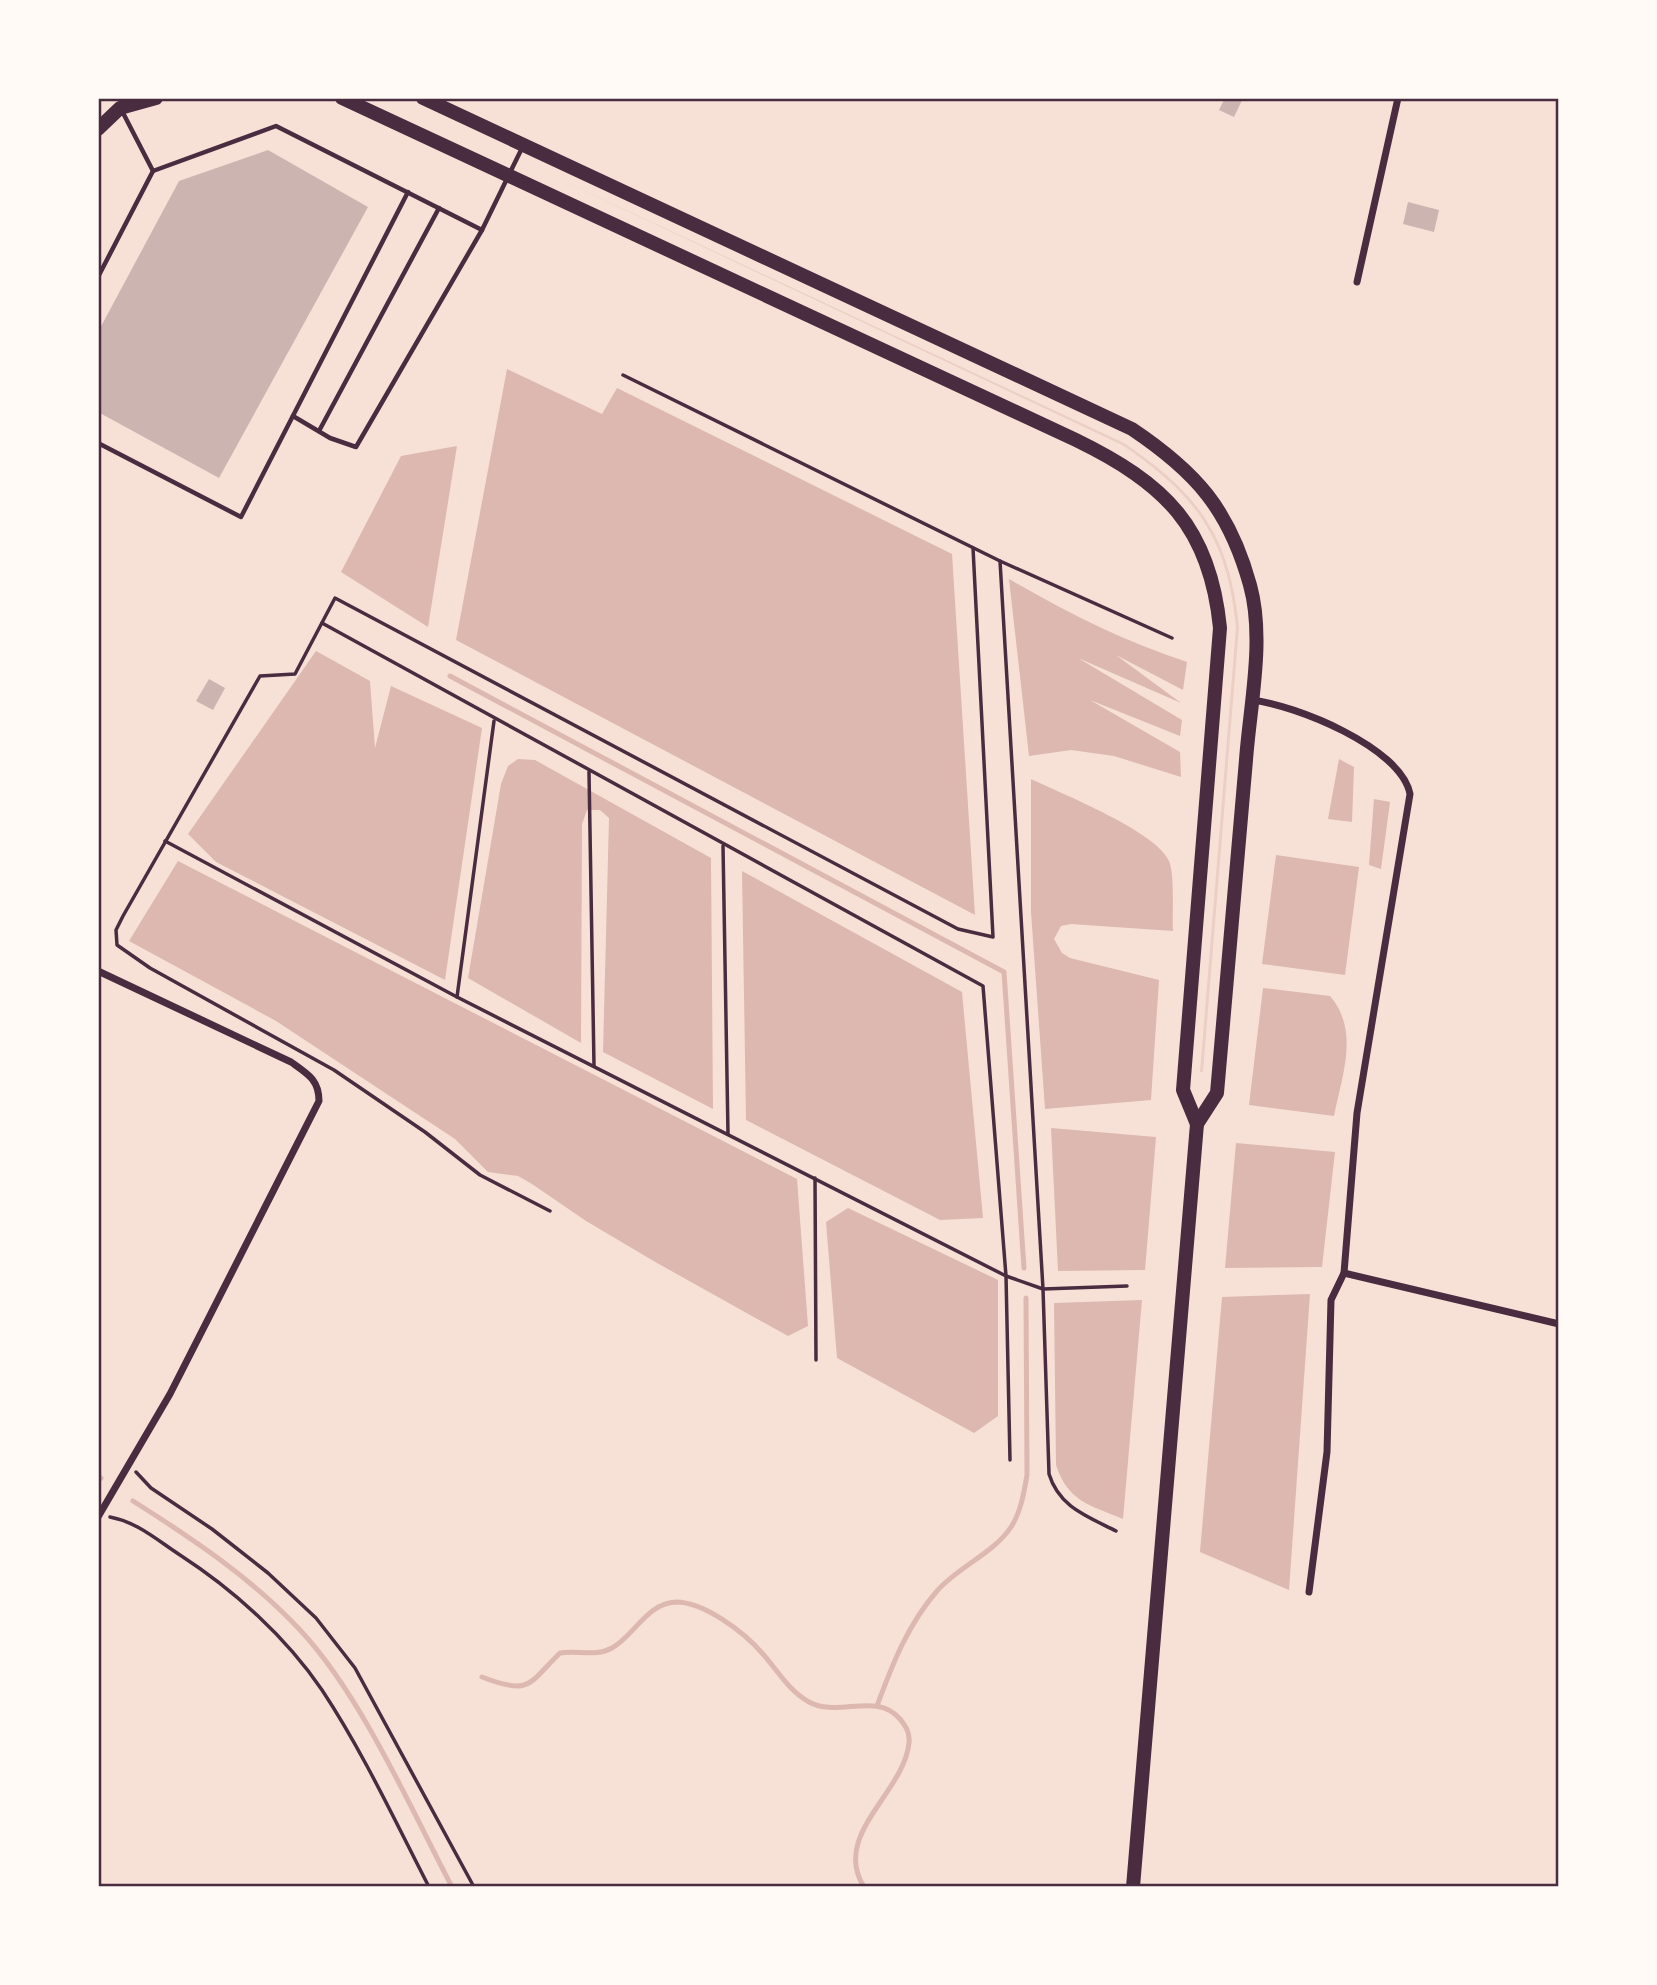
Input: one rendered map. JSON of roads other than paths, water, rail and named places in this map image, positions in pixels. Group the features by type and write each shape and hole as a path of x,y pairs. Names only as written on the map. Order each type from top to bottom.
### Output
{"highway":[{"path":"98,129 122,103 156,98"},
{"path":"342,98 1095,449 1146,481 1171,502 1192,532 1207,563 1217,595 1220,628 1183,1090 1198,1124"},
{"path":"423,98 1132,429 1167,453 1198,480 1222,515 1239,550 1251,588 1255,627 1251,699 1217,1093 1198,1124 1133,1887"}],"street":[{"path":"1357,282 1398,98"},
{"path":"1251,699 1276,702 1314,716 1377,752 1402,774 1410,794 1357,1113 1344,1273 1335,1286 1330,1316 1328,1442 1309,1592"},
{"path":"98,971 291,1062 319,1087 319,1101 314,1115 130,1465 99,1516"},
{"path":"1344,1273 1559,1324"}],"lane":[{"path":"122,103 153,171"},
{"path":"98,277 153,171 276,126 482,230"},
{"path":"293,416 349,446 356,447 362,440 482,230 524,145"},
{"path":"98,443 241,517 408,192"},
{"path":"319,431 439,208"}],"waterway":[{"path":"450,676 1004,972 1024,1268"},
{"path":"877,1706 902,1646 927,1604 946,1582 1004,1536 1022,1502 1027,1475 1026,1298"},
{"path":"133,1501 243,1577 301,1631 365,1720 452,1887"},
{"path":"482,1677 510,1686 527,1684 560,1653 606,1651 620,1643 657,1608 676,1602 699,1607 734,1628 754,1645 789,1686 809,1702 832,1707 880,1707 890,1711 906,1727 909,1743 904,1761 862,1832 856,1850 856,1868 864,1887"}]}
